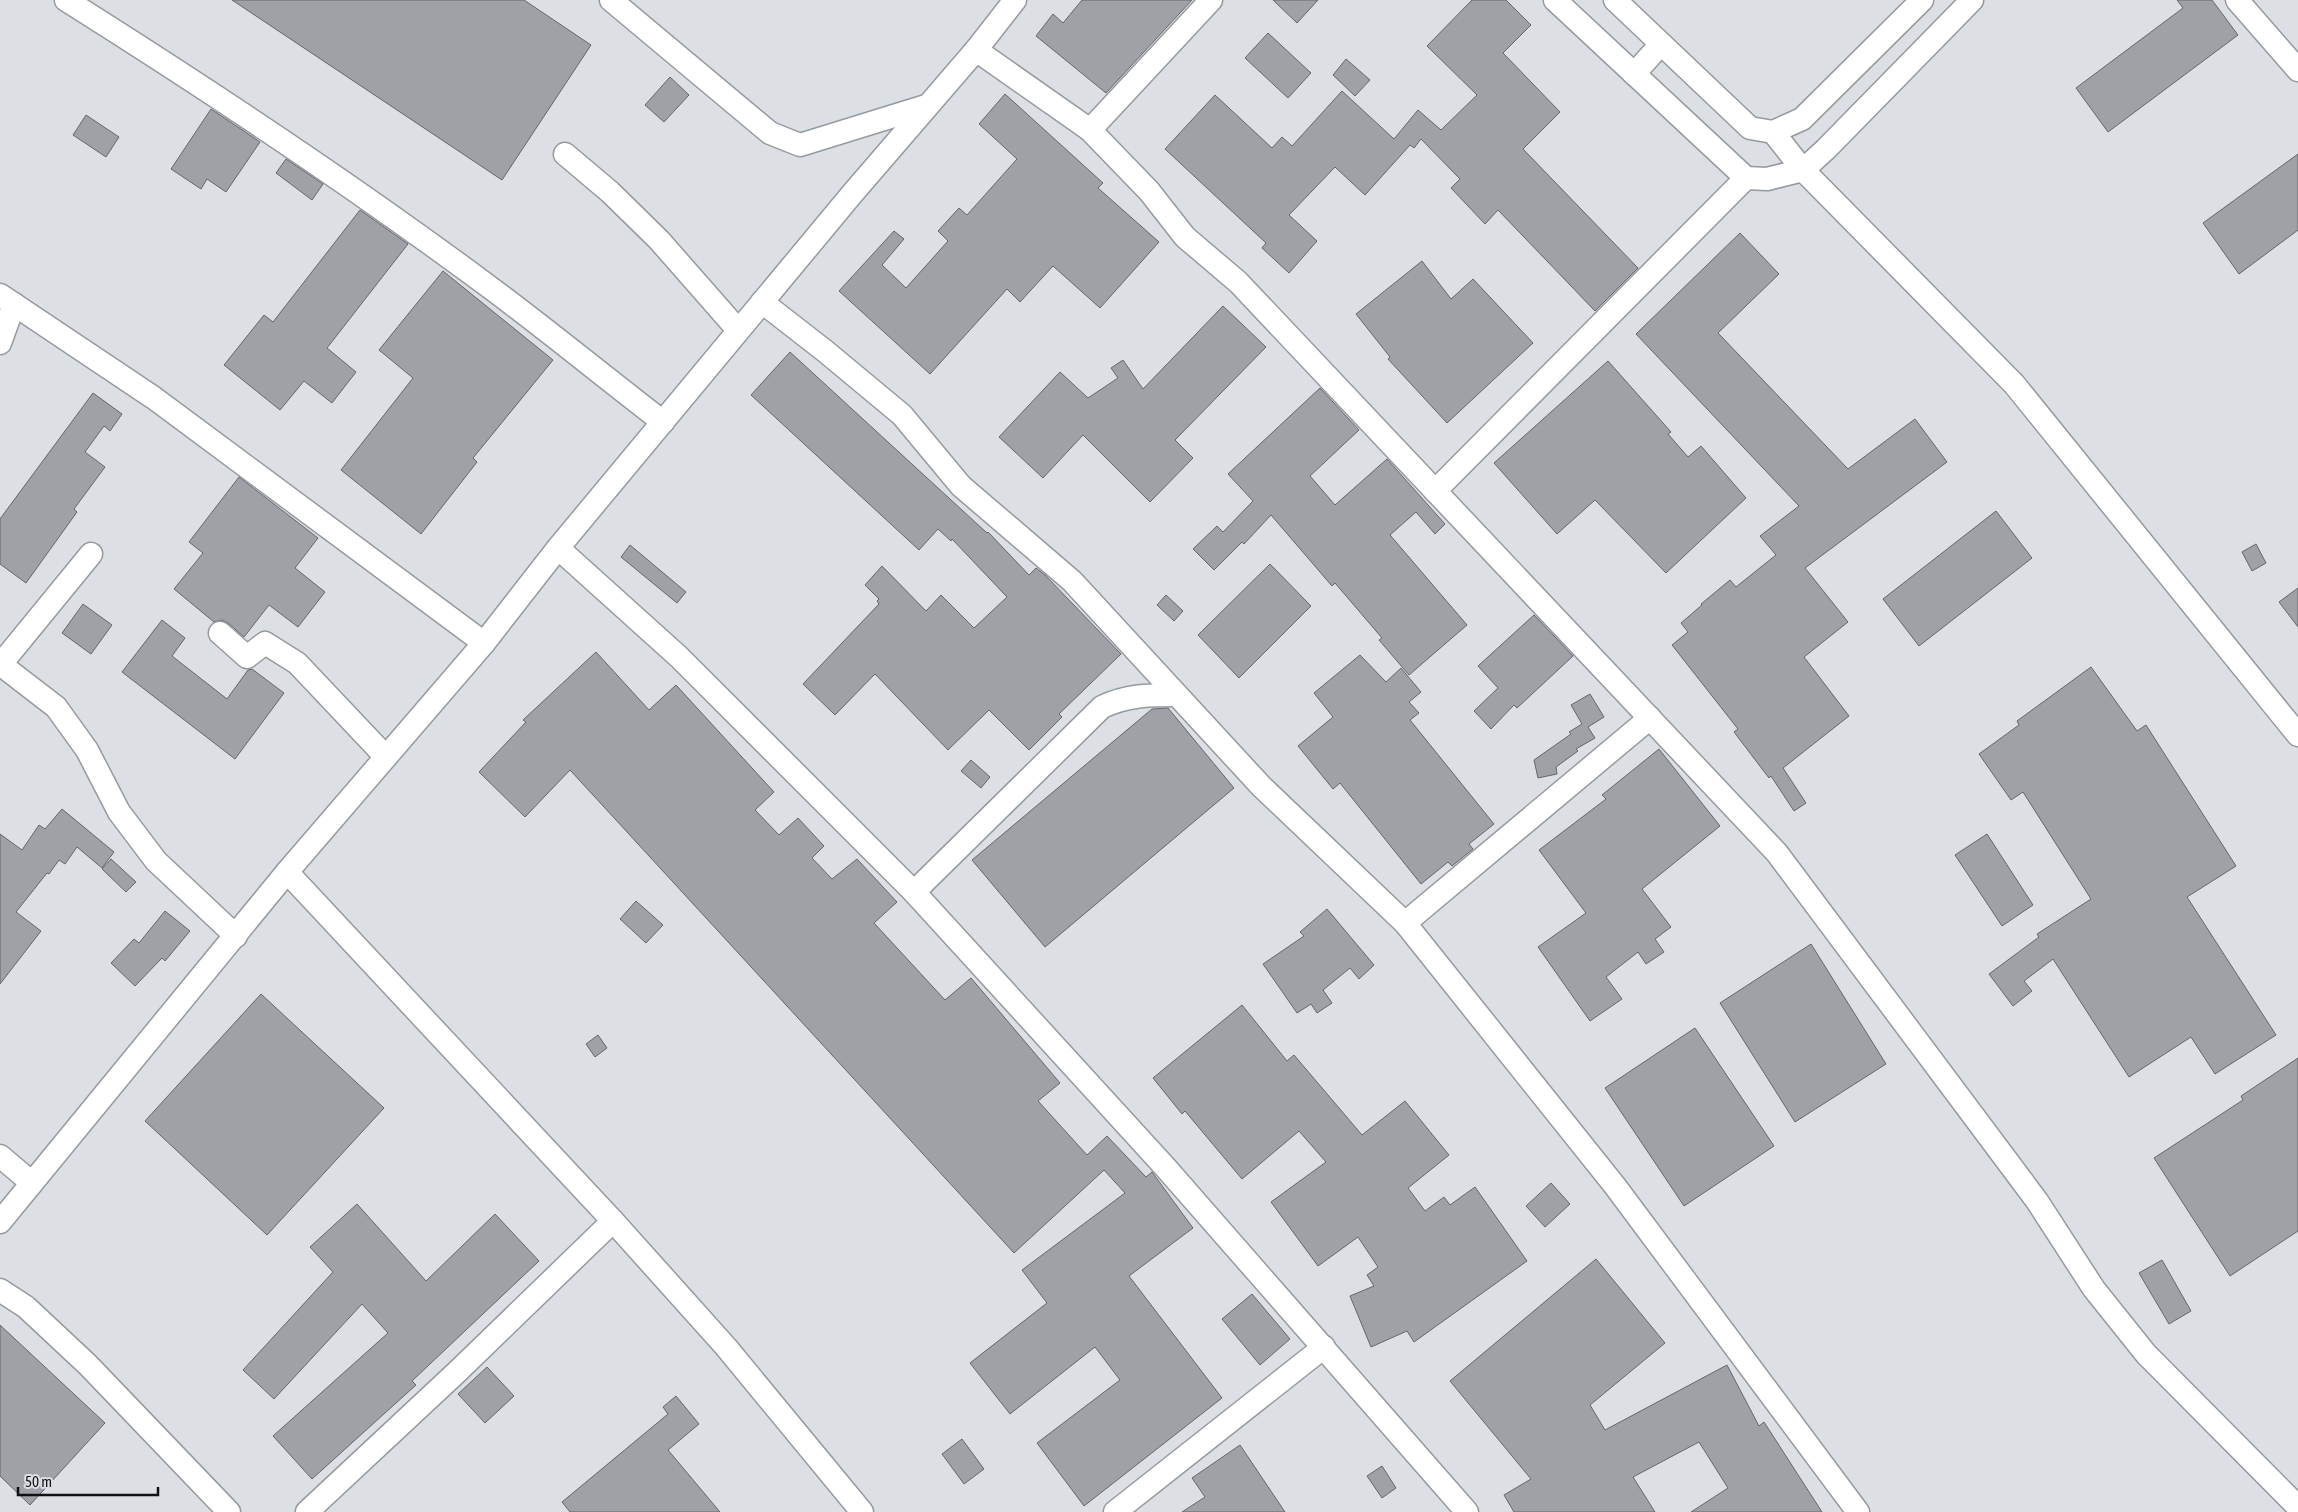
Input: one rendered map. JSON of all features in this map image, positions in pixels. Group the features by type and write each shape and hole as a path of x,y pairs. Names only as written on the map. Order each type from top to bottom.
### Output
{"street":[{"path":"66,0 167,64 310,159 485,284 663,422"},
{"path":"611,0 770,133 800,145 926,106"},
{"path":"0,1222 287,872 484,643 558,548 738,330 926,106 976,50 1015,0"},
{"path":"1090,130 1211,0"},
{"path":"1555,0 1746,178 1767,179 1803,170 1826,150 1972,0"},
{"path":"1615,0 1750,128 1773,132 1802,119 1922,0"},
{"path":"2237,0 2298,70"},
{"path":"1634,74 1661,44"},
{"path":"976,50 1090,130 1149,191 1185,237 1238,282 1777,853 2037,1201 2094,1289 2146,1354 2298,1507"},
{"path":"1773,132 1803,170 2014,384 2298,735"},
{"path":"565,154 610,192 659,240 738,330"},
{"path":"1435,491 1746,178"},
{"path":"0,343 7,300 154,398 484,643"},
{"path":"762,302 902,415 961,486 1072,581 1261,786 1404,923 1614,1186 1858,1512"},
{"path":"558,548 679,657 914,892 1166,1168 1467,1512"},
{"path":"91,554 0,664 56,707 87,750 119,812 156,861 236,936"},
{"path":"220,633 247,656 266,643 297,662 386,757"},
{"path":"914,892 1102,707 1119,699 1135,696 1176,695"},
{"path":"1404,923 1650,718"},
{"path":"287,872 613,1221 726,1347 862,1512"},
{"path":"0,1156 32,1183"},
{"path":"307,1512 457,1372 613,1221"},
{"path":"0,1290 26,1307 88,1365 229,1512"},
{"path":"1115,1512 1324,1348"}],"building":[{"path":"232,0 524,0 591,45 502,180"},
{"path":"1082,0 1192,0 1106,93 1036,36 1053,14 1063,23"},
{"path":"1273,0 1318,0 1297,23"},
{"path":"1472,0 1506,0 1531,25 1503,53 1560,112 1523,149 1638,268 1595,311 1498,210 1485,224 1451,188 1460,179 1421,139 1414,148 1410,145 1365,195 1335,167 1289,215 1317,241 1289,273 1262,248 1266,243 1165,149 1215,95 1272,148 1282,137 1292,146 1342,91 1394,139 1418,110 1441,130 1477,95 1427,46"},
{"path":"2177,0 2212,0 2238,35 2108,132 2076,88 2183,8"},
{"path":"1268,33 1311,73 1288,98 1245,58"},
{"path":"1346,59 1370,80 1355,96 1333,75"},
{"path":"670,77 689,95 664,122 645,105"},
{"path":"1005,94 1103,183 1098,188 1159,242 1100,308 1053,266 1020,302 1007,289 930,374 839,291 894,231 904,239 882,265 906,288 948,241 938,231 959,208 967,215 1017,159 979,124"},
{"path":"211,109 260,142 226,192 207,179 201,189 171,169"},
{"path":"86,115 119,137 106,157 73,135"},
{"path":"2298,154 2298,230 2239,274 2203,223"},
{"path":"286,159 323,184 312,200 276,173"},
{"path":"360,210 408,244 327,348 356,372 332,403 304,381 280,410 224,365 264,315 273,322"},
{"path":"1740,233 1779,274 1718,333 1848,469 1915,419 1947,462 1805,568 1848,622 1804,657 1849,716 1783,768 1806,803 1794,811 1771,776 1769,778 1734,732 1738,729 1672,645 1688,632 1681,623 1701,604 1730,580 1736,587 1776,555 1760,536 1799,506 1636,334"},
{"path":"1422,261 1451,299 1473,279 1533,343 1447,423 1388,359 1390,357 1356,314"},
{"path":"443,271 553,360 473,458 477,462 421,534 341,470 413,378 379,350"},
{"path":"1223,306 1266,347 1175,440 1193,458 1150,502 1083,435 1043,478 999,437 1060,372 1088,398 1118,378 1111,368 1123,360 1143,389"},
{"path":"790,352 988,532 1029,575 1036,568 1045,575 1121,654 1059,714 1062,717 1029,750 989,710 948,750 875,674 835,715 803,684 879,604 877,601 879,599 865,585 882,566 926,611 941,595 974,628 1007,597 952,539 951,541 938,529 919,550 751,395"},
{"path":"1608,361 1671,432 1668,434 1688,457 1701,446 1746,498 1666,573 1595,500 1557,534 1494,463"},
{"path":"1320,388 1359,430 1310,476 1335,505 1387,459 1445,524 1435,534 1416,512 1390,535 1467,625 1409,675 1379,640 1382,638 1335,583 1332,586 1271,515 1244,544 1242,542 1214,570 1193,549 1217,526 1223,532 1253,501 1228,474"},
{"path":"93,393 122,414 110,431 104,426 85,452 105,467 74,509 77,512 26,583 0,564 0,519"},
{"path":"239,477 318,538 295,568 325,592 298,627 269,605 244,637 222,620 214,622 174,589 203,553 189,542"},
{"path":"1996,511 2032,558 1919,646 1883,599"},
{"path":"2256,544 2266,563 2252,571 2242,552"},
{"path":"630,545 686,592 677,603 621,557"},
{"path":"1270,564 1311,606 1239,678 1198,635"},
{"path":"2298,588 2298,627 2279,602"},
{"path":"1166,595 1183,611 1174,621 1157,605"},
{"path":"83,604 112,625 91,654 62,633"},
{"path":"1534,615 1573,656 1517,708 1514,705 1491,729 1474,711 1498,688 1478,666"},
{"path":"162,620 185,638 172,656 227,699 248,670 252,669 284,693 235,759 122,672"},
{"path":"596,652 649,710 676,685 774,792 755,810 779,835 798,818 824,846 812,858 832,879 857,859 897,902 874,923 945,1000 971,978 1060,1083 1038,1101 1087,1155 1107,1136 1146,1177 1152,1172 1193,1228 1129,1276 1222,1398 1084,1506 1037,1443 1120,1380 1095,1347 1010,1414 970,1363 1047,1303 1022,1270 1125,1193 1104,1170 1014,1253 570,770 525,817 479,772 526,722 523,720"},
{"path":"1360,655 1386,682 1401,668 1421,692 1409,702 1419,713 1410,720 1494,824 1469,844 1473,849 1452,866 1448,862 1421,884 1340,783 1333,789 1298,746 1333,717 1314,693"},
{"path":"2091,667 2137,731 2146,725 2236,866 2187,897 2276,1035 2215,1074 2191,1037 2129,1077 2053,959 2024,981 2032,991 2013,1006 1989,974 2039,937 2037,934 2091,899 2023,792 2011,800 1979,754 2019,725 2017,721"},
{"path":"1590,694 1604,717 1588,727 1595,738 1576,749 1578,751 1556,767 1557,774 1538,778 1534,760 1582,724 1571,705"},
{"path":"1168,708 1234,788 1045,947 972,860 1152,709"},
{"path":"1659,749 1720,826 1642,889 1671,927 1655,939 1664,952 1646,964 1638,952 1606,977 1622,999 1590,1021 1538,947 1586,913 1539,850 1606,799 1602,795"},
{"path":"971,760 990,777 981,788 961,771"},
{"path":"62,809 114,852 102,868 77,847 65,864 59,860 49,874 47,873 16,912 41,931 0,984 0,834 22,850 39,825 45,829"},
{"path":"1987,834 2033,905 2002,926 1955,855"},
{"path":"111,859 136,882 126,892 102,869"},
{"path":"636,901 663,925 646,943 620,919"},
{"path":"1327,909 1374,965 1359,979 1350,968 1323,990 1332,1003 1317,1013 1311,1004 1297,1013 1263,964 1304,936 1300,932"},
{"path":"165,911 190,931 165,961 162,958 135,986 111,963 134,939 139,943"},
{"path":"1811,944 1886,1064 1795,1122 1720,1003"},
{"path":"261,994 384,1108 267,1235 145,1121"},
{"path":"1242,1005 1287,1061 1294,1055 1362,1135 1405,1101 1449,1155 1408,1188 1425,1211 1444,1197 1450,1205 1475,1187 1527,1261 1414,1342 1407,1331 1371,1347 1350,1296 1374,1286 1367,1275 1378,1267 1358,1237 1318,1266 1271,1202 1326,1162 1299,1131 1242,1179 1185,1111 1182,1114 1153,1078"},
{"path":"1695,1028 1774,1146 1684,1206 1605,1088"},
{"path":"598,1035 607,1048 595,1057 586,1044"},
{"path":"2298,1058 2298,1231 2230,1276 2154,1158 2243,1100 2241,1096"},
{"path":"1551,1183 1570,1204 1545,1227 1526,1206"},
{"path":"357,1204 426,1281 495,1214 539,1261 412,1381 416,1385 312,1479 273,1436 388,1333 362,1304 274,1399 243,1370 333,1272 310,1247"},
{"path":"1596,1259 1665,1343 1590,1405 1605,1430 1727,1365 1759,1426 1764,1422 1822,1512 1691,1512 1728,1488 1699,1442 1633,1477 1655,1512 1514,1512 1504,1495 1531,1479 1450,1381"},
{"path":"2162,1260 2191,1311 2169,1324 2139,1273"},
{"path":"1252,1294 1290,1339 1260,1365 1222,1319"},
{"path":"0,1325 105,1423 30,1505 0,1476"},
{"path":"487,1367 514,1396 485,1423 458,1394"},
{"path":"676,1396 699,1424 668,1450 720,1512 570,1512 562,1502 668,1414 663,1407"},
{"path":"962,1439 984,1469 964,1484 942,1454"},
{"path":"1240,1445 1285,1512 1182,1512 1205,1497 1192,1478"},
{"path":"1382,1466 1396,1488 1382,1498 1367,1476"}]}
